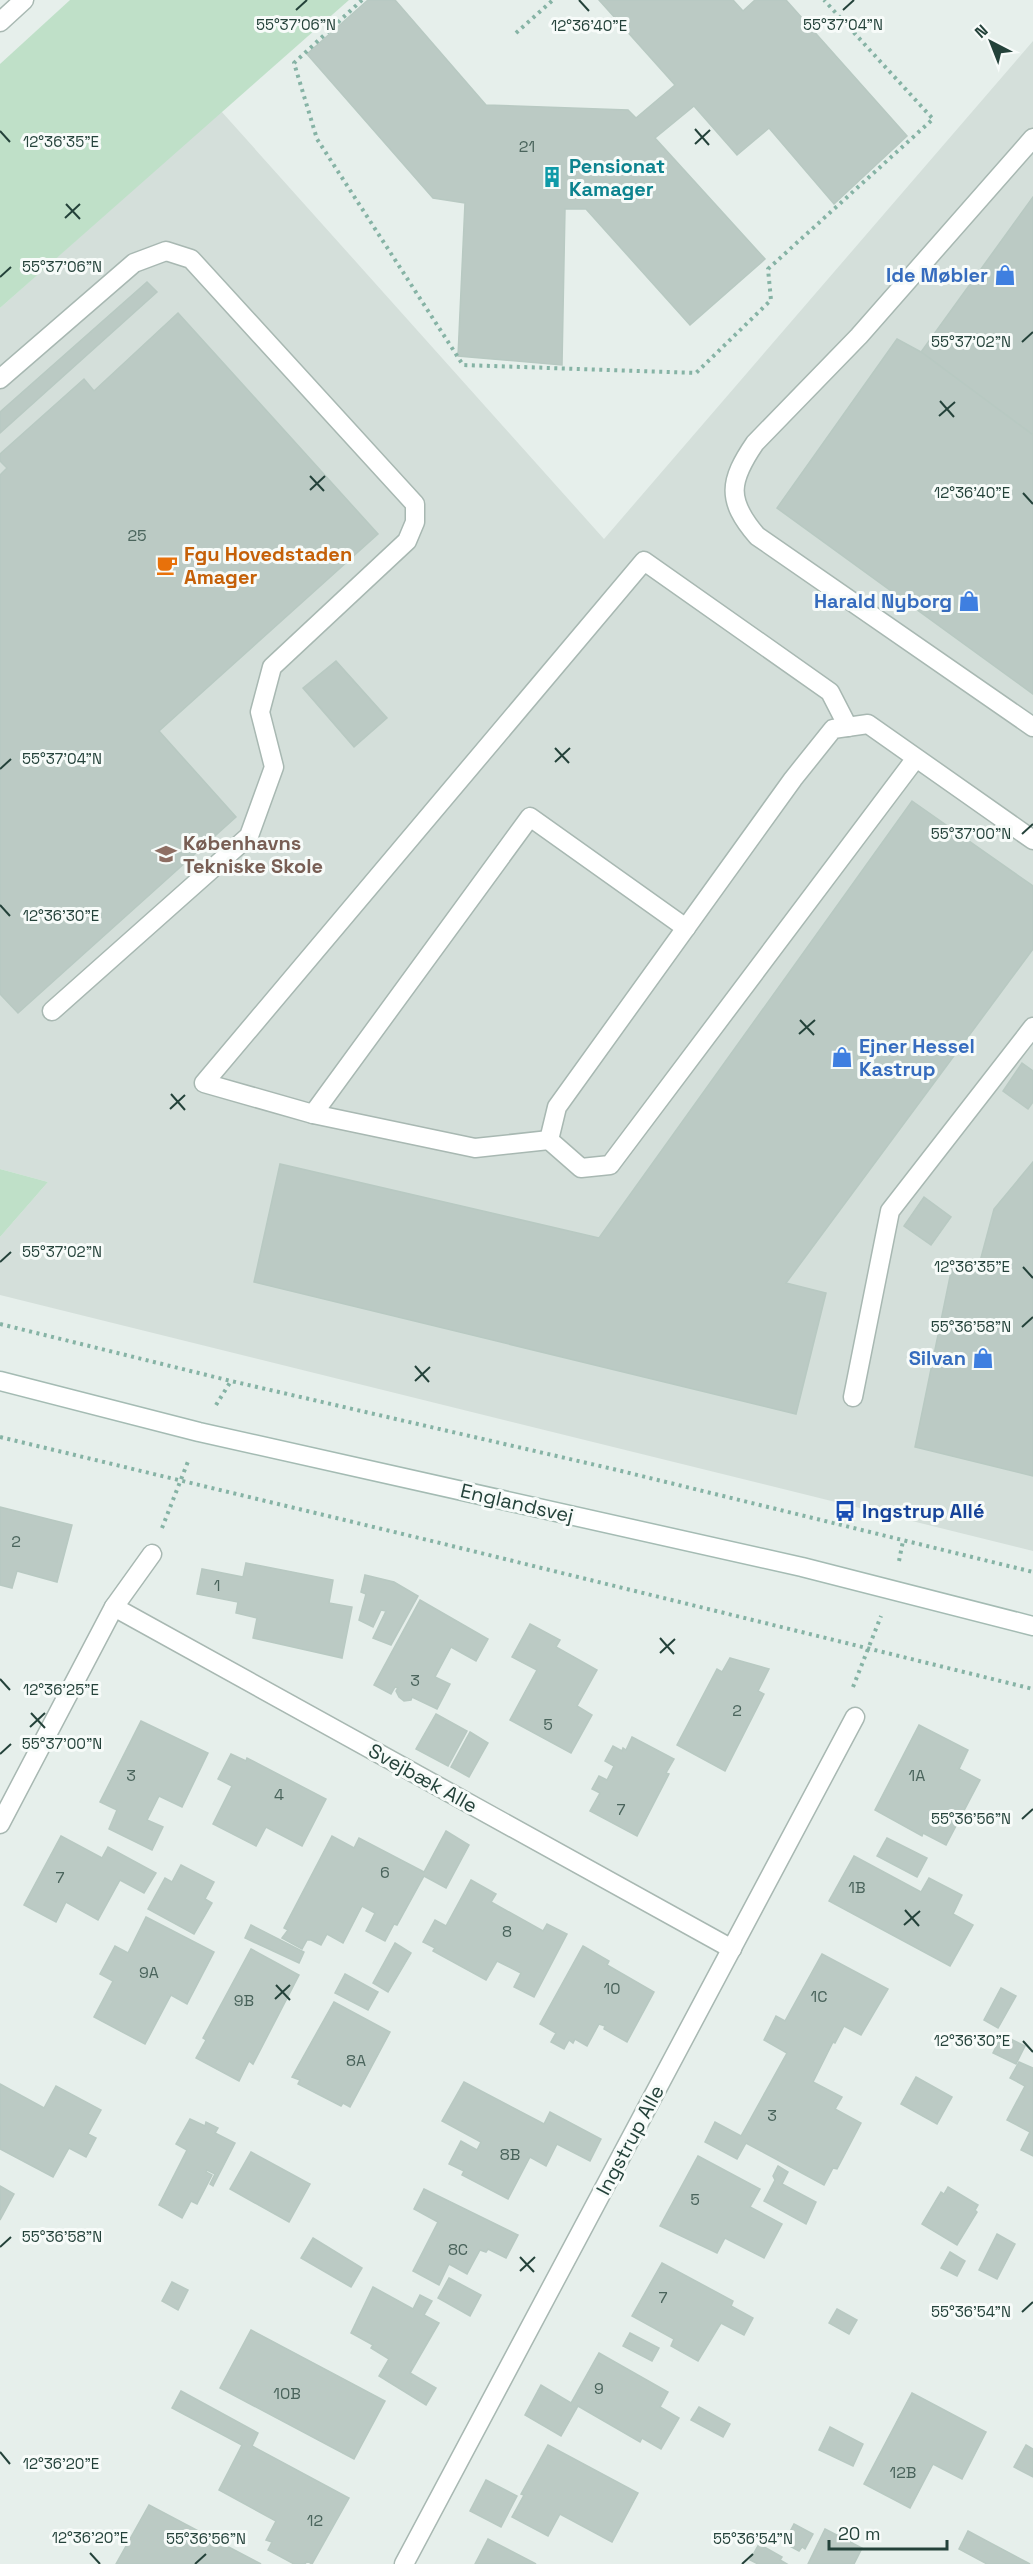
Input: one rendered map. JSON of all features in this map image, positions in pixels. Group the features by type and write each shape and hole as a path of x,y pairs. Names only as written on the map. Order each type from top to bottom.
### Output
{"street":[{"path":"0,22 24,0"},
{"path":"1033,138 859,336 755,443 742,462 734,483 733,496 737,510 757,536 1033,727"},
{"path":"0,379 134,263 166,251 192,259 415,504 415,522 407,541 272,668 260,712 274,767 249,836 52,1011"},
{"path":"848,727 830,692 644,561 204,1083 313,1114 475,1148 549,1140 581,1168 610,1165 916,758"},
{"path":"549,1140 557,1107 806,762 833,729 868,724 1033,840"},
{"path":"313,1114 530,817 686,928"},
{"path":"853,1397 890,1211 1033,1027"},
{"name":"Englandsvej","path":"0,1381 199,1432 790,1564 1033,1626"},
{"path":"0,1824 114,1606 152,1554"},
{"name":"Svejbæk Alle","path":"114,1606 732,1948"},
{"name":"Ingstrup Alle","path":"404,2564 855,1717"}],"path":[{"path":"362,0 294,63 317,139 463,365 696,373 771,300 768,269 933,119 824,0"},
{"path":"516,33 554,0"},
{"path":"0,1324 1033,1572"},
{"path":"152,1554 199,1432 231,1381"},
{"path":"0,1437 1033,1689"}],"shaded area":[{"path":"1033,41 1033,1551 0,1295 0,1237 48,1182 0,1169 0,308 221,111 604,539"}],"green space":[{"path":"70,0 349,0 0,308 0,64"},
{"path":"0,1169 48,1182 0,1237"}],"building":[{"name":"Pensionat Kamager","path":"368,0 395,0 486,105 628,110 636,118 675,85 599,0 733,0 743,11 755,0 786,0 907,136 834,204 769,128 737,155 694,106 655,138 765,259 690,325 586,209 565,209 562,365 458,356 465,203 433,198 307,54"},
{"name":"Ide Møbler","path":"1033,197 1033,435 921,352"},
{"path":"147,282 157,292 0,433 0,412"},
{"path":"178,313 378,534 159,731 236,817 18,1013 0,994 0,475 7,468 0,461 0,454 84,379 94,391"},
{"name":"Harald Nyborg","path":"897,339 921,352 1033,435 1033,694 777,508"},
{"path":"336,661 387,718 354,747 303,688"},
{"name":"Ejner Hessel Kastrup","path":"912,801 1033,886 1033,949 786,1283 826,1293 796,1414 254,1282 280,1164 599,1238"},
{"path":"1022,1063 1033,1071 1033,1102 1028,1109 1003,1091"},
{"name":"Silvan","path":"1033,1162 1033,1476 915,1447 953,1262 978,1269 994,1209"},
{"path":"924,1197 951,1217 931,1245 904,1226"},
{"path":"0,1507 72,1525 57,1582 17,1571 12,1588 0,1585"},
{"path":"246,1563 333,1580 329,1603 352,1607 342,1658 253,1638 257,1618 236,1613 238,1602 197,1594 202,1569 243,1577"},
{"path":"365,1575 394,1582 418,1596 391,1645 373,1638 386,1611 381,1610 373,1627 359,1620 366,1594 361,1592"},
{"path":"420,1600 488,1639 476,1661 451,1647 435,1677 450,1684 437,1709 412,1697 411,1700 404,1701 396,1691 398,1688 395,1687 391,1694 374,1685"},
{"path":"530,1624 560,1640 556,1647 597,1670 577,1706 592,1715 571,1753 510,1720 537,1670 512,1657"},
{"path":"730,1658 769,1669 758,1691 764,1694 725,1771 677,1745 717,1669 722,1672"},
{"path":"436,1714 467,1731 448,1766 416,1749"},
{"path":"141,1721 208,1753 182,1807 159,1796 147,1820 163,1827 152,1850 109,1829 117,1810 100,1802"},
{"path":"919,1725 968,1750 959,1769 980,1780 946,1845 923,1833 922,1836 875,1810"},
{"path":"470,1732 488,1743 469,1777 451,1767"},
{"path":"632,1737 674,1759 666,1773 669,1774 637,1836 590,1811 600,1793 592,1789 599,1776 607,1780 614,1766 605,1761 613,1746 622,1751 623,1748 626,1750"},
{"path":"231,1754 246,1761 247,1758 326,1799 302,1846 266,1827 256,1846 213,1824 232,1786 218,1779"},
{"path":"446,1831 469,1845 446,1888 424,1876 397,1925 394,1924 385,1941 366,1931 375,1913 362,1906 343,1943 327,1934 321,1945 307,1940 302,1949 282,1938 288,1930 284,1928 332,1836 354,1848 359,1838 424,1872"},
{"path":"61,1836 102,1858 108,1847 156,1873 144,1893 120,1880 98,1920 66,1902 56,1922 24,1905"},
{"path":"887,1838 927,1858 917,1877 877,1856"},
{"path":"854,1856 921,1892 929,1878 962,1895 953,1914 973,1925 950,1966 829,1901"},
{"path":"181,1865 214,1882 205,1899 212,1903 194,1934 148,1909 165,1878 172,1882"},
{"path":"471,1880 496,1894 491,1902 543,1931 547,1924 567,1934 534,1997 514,1987 521,1973 497,1961 486,1980 433,1951 435,1948 423,1942 435,1920 446,1926"},
{"path":"146,1917 214,1952 187,2004 171,1995 145,2044 94,2017 113,1981 100,1974 115,1946 128,1953"},
{"path":"251,1925 304,1952 299,1963 245,1938"},
{"path":"395,1943 411,1953 388,1992 373,1983"},
{"path":"583,1946 609,1961 607,1965 654,1992 627,2042 599,2024 587,2046 575,2039 573,2043 569,2040 564,2049 551,2042 556,2033 540,2024"},
{"path":"251,1949 299,1975 253,2064 249,2061 239,2081 196,2058 206,2040 203,2038"},
{"path":"822,1954 888,1989 861,2035 844,2026 835,2043 833,2042 813,2082 842,2097 835,2109 861,2123 837,2169 833,2168 824,2185 746,2143 737,2159 705,2142 715,2122 741,2136 787,2053 764,2040 776,2016 785,2021"},
{"path":"345,1974 378,1992 368,2010 335,1993"},
{"path":"1001,1988 1016,1996 998,2028 984,2020"},
{"path":"334,2002 390,2032 350,2107 343,2103 341,2106 298,2084 300,2080 292,2077"},
{"path":"1002,2035 1025,2046 1016,2064 993,2053"},
{"path":"1019,2062 1033,2068 1033,2156 1021,2150 1030,2132 1007,2120 1025,2086 1010,2078"},
{"path":"916,2077 952,2097 937,2124 901,2104"},
{"path":"464,2082 544,2124 550,2112 601,2139 590,2161 557,2144 546,2166 530,2157 508,2199 462,2175 464,2171 449,2164 461,2141 477,2150 481,2142 442,2121"},
{"path":"0,2084 44,2108 56,2086 101,2110 88,2134 96,2138 86,2157 69,2148 53,2177 0,2149"},
{"path":"190,2119 205,2126 206,2122 218,2128 215,2133 235,2143 213,2186 210,2184 215,2174 207,2170 206,2172 212,2175 197,2204 191,2201 182,2218 159,2205 187,2150 176,2144"},
{"path":"251,2152 310,2184 289,2222 230,2189"},
{"path":"698,2156 760,2189 750,2207 782,2224 764,2258 725,2238 717,2253 660,2226"},
{"path":"778,2166 788,2172 782,2184 816,2202 806,2224 764,2201 775,2180 773,2176"},
{"path":"0,2186 14,2194 0,2220"},
{"path":"948,2187 978,2205 975,2210 977,2212 957,2245 922,2224 941,2192 944,2194"},
{"path":"424,2189 518,2235 506,2258 488,2249 486,2252 480,2250 467,2274 449,2264 439,2285 413,2271 438,2222 414,2209"},
{"path":"997,2234 1015,2244 997,2279 979,2270"},
{"path":"313,2238 362,2268 351,2287 301,2258"},
{"path":"950,2252 965,2261 957,2276 941,2268"},
{"path":"662,2263 733,2301 731,2306 753,2318 744,2335 721,2323 698,2361 671,2346 674,2339 632,2316"},
{"path":"449,2278 481,2295 470,2316 438,2298"},
{"path":"172,2282 188,2290 178,2310 162,2301"},
{"path":"373,2287 413,2309 420,2295 432,2301 424,2315 439,2323 410,2373 436,2388 426,2405 379,2376 389,2359 371,2348 373,2345 351,2333"},
{"path":"837,2309 857,2320 849,2334 829,2323"},
{"path":"251,2330 385,2401 354,2459 220,2388"},
{"path":"630,2333 659,2348 652,2361 623,2346"},
{"path":"599,2353 668,2392 660,2407 679,2418 661,2449 642,2438 640,2442 578,2406 561,2436 525,2415 541,2385 571,2403"},
{"path":"181,2391 258,2433 252,2446 349,2498 312,2564 307,2561 305,2564 294,2564 268,2550 272,2542 266,2540 276,2521 219,2490 242,2445 172,2408"},
{"path":"912,2393 986,2432 962,2479 933,2464 910,2508 864,2484"},
{"path":"699,2407 730,2424 723,2437 691,2420"},
{"path":"830,2427 863,2444 853,2466 819,2450"},
{"path":"548,2445 638,2493 612,2542 560,2514 548,2536 512,2517 524,2495 521,2494"},
{"path":"1026,2445 1033,2449 1033,2477 1014,2467"},
{"path":"486,2480 517,2496 501,2527 470,2511"},
{"path":"149,2505 261,2564 116,2564"},
{"path":"794,2524 813,2534 805,2549 802,2547 799,2551 784,2543"},
{"path":"825,2529 862,2548 854,2564 808,2564"},
{"path":"968,2531 1030,2564 987,2564 959,2549"},
{"path":"488,2539 536,2564 475,2564"},
{"path":"759,2544 782,2557 780,2560 787,2564 758,2564 750,2560"}],"place":[{"name":"Pensionat Kamager","path":"552,177"},
{"name":"Ide Møbler","path":"1005,275"},
{"name":"Fgu Hovedstaden Amager","path":"167,565"},
{"name":"Harald Nyborg","path":"969,601"},
{"name":"Københavns Tekniske Skole","path":"166,854"},
{"name":"Ejner Hessel Kastrup","path":"842,1057"},
{"name":"Silvan","path":"983,1358"},
{"name":"Ingstrup Allé","path":"845,1511"}]}
